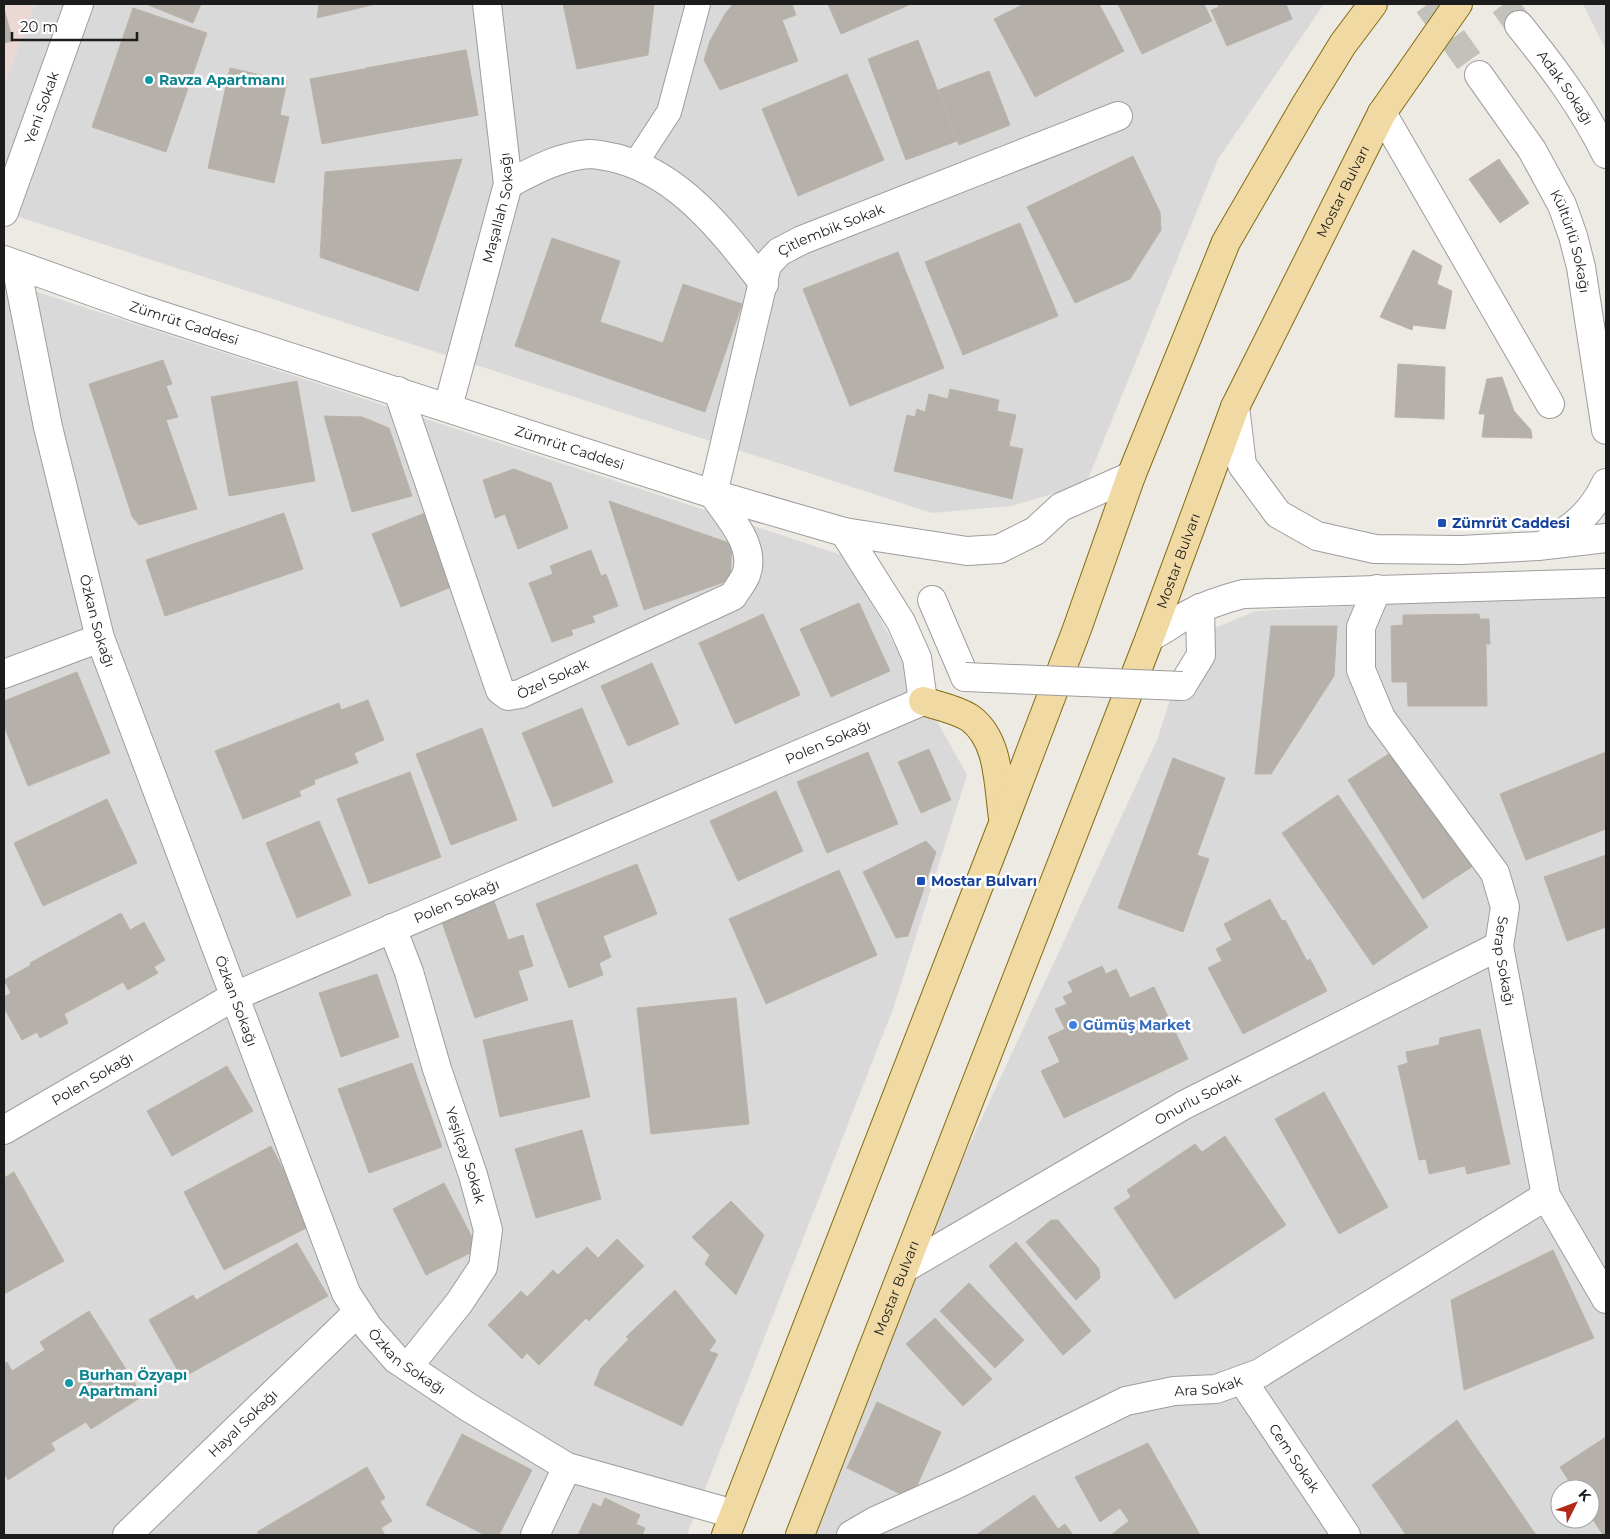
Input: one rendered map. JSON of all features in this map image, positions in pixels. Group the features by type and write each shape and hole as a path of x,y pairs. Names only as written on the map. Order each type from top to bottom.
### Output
{"main road":[{"path":"730,1525 1004,821 1077,628 1131,476 1226,242 1343,44 1373,4"},
{"name":"Mostar Bulvarı","path":"800,1535 1150,637 1235,406 1382,113 1458,4"},
{"path":"923,701 953,710 970,719 987,738 994,753 1004,821"}],"street":[{"name":"Yeni Sokak","path":"4,212 79,4"},
{"name":"Maşallah Sokağı","path":"448,407 508,184 487,4"},
{"name":"Adak Sokağı","path":"1519,25 1571,93 1591,123 1606,154"},
{"name":"Kültürlü Sokağı","path":"1479,75 1532,150 1562,205 1581,267 1606,430"},
{"path":"1382,113 1550,404"},
{"name":"Çitlembik Sokak","path":"713,494 764,284 766,265 779,252 802,240 1118,116"},
{"path":"508,184 540,167 590,154 635,164 664,181 701,209 764,284"},
{"name":"Zümrüt Caddesi","path":"10,262 138,308 398,390 713,494 844,532 967,552 999,549 1035,532 1061,507 1131,476"},
{"name":"Özkan Sokağı","path":"10,262 100,638 346,1293 368,1327 396,1359 468,1408 567,1467 730,1525"},
{"name":"Özel Sokak","path":"398,390 500,690 508,696 520,694 733,596 746,575 748,556 741,534 713,494"},
{"path":"1235,406 1242,465 1278,514 1317,536 1375,550 1461,550 1538,546 1606,538"},
{"path":"1538,546 1578,524 1595,504 1606,483"},
{"path":"844,532 901,622 916,658 923,701"},
{"path":"1150,637 1172,626 1200,608 1243,594 1606,583"},
{"name":"Serap Sokağı","path":"1377,590 1361,627 1361,670 1381,718 1495,874 1505,907 1500,946 1546,1196 1593,1255 1606,1299"},
{"path":"932,600 965,677 1182,686 1201,655 1200,608"},
{"path":"4,674 100,638"},
{"name":"Polen Sokağı","path":"4,1130 235,996 923,701"},
{"name":"Yeşilçay Sokak","path":"392,928 409,972 437,1069 473,1175 488,1230 483,1267 459,1303 408,1367"},
{"name":"Onurlu Sokak","path":"905,1268 1184,1105 1500,946"},
{"name":"Ara Sokak","path":"851,1535 875,1521 955,1485 1126,1401 1174,1390 1216,1389 1260,1373 1546,1196"},
{"name":"Hayal Sokağı","path":"127,1535 358,1312"},
{"name":"Cem Sokak","path":"1242,1380 1346,1535"},
{"path":"535,1535 567,1467"}],"lane":[{"path":"635,164 669,112 698,4"}],"shaded area":[{"path":"4,4 35,4 4,85"},
{"path":"35,4 1324,4 1218,159 1086,484 1011,506 932,513 4,212 4,85"},
{"path":"1583,4 1606,4 1606,50"},
{"path":"4,281 845,556 967,775 893,1009 687,1535 4,1535"},
{"path":"1606,593 1606,1535 799,1535 842,1420 1157,740 1190,638 1256,611"}],"building":[{"path":"146,4 201,4 193,23"},
{"path":"319,4 376,4 317,18"},
{"path":"563,4 654,4 648,55 577,69"},
{"path":"733,4 792,4 796,15 782,20 798,61 720,90 704,60 710,41 725,14"},
{"path":"828,4 909,4 909,5 841,34"},
{"path":"1024,4 1099,4 1124,51 1035,97 994,19"},
{"path":"1118,4 1204,4 1212,21 1142,54"},
{"path":"1218,4 1286,4 1292,19 1227,46 1211,10 1219,7"},
{"name":"Ravza Apartmanı","path":"133,8 207,33 166,152 92,127"},
{"path":"4,9 13,41 4,43"},
{"path":"918,40 957,141 906,160 868,59"},
{"path":"466,50 478,115 379,133 366,68"},
{"path":"466,50 478,115 322,144 310,79"},
{"path":"230,68 287,81 280,115 289,117 274,183 208,168"},
{"path":"989,71 1010,125 959,145 938,90"},
{"path":"847,74 884,160 798,196 762,109"},
{"path":"1133,156 1160,212 1161,230 1130,279 1075,303 1027,207"},
{"path":"462,159 418,291 320,257 325,172"},
{"path":"1499,159 1529,203 1500,223 1469,179"},
{"path":"396,167 413,173 397,216 438,231 418,291 320,257 341,197 360,204 372,173 391,181"},
{"path":"1020,223 1058,316 963,355 925,262"},
{"path":"552,238 620,261 600,322 663,343 683,284 742,304 705,412 515,346"},
{"path":"1413,250 1442,266 1437,284 1452,291 1445,329 1413,325 1412,330 1380,317"},
{"path":"898,252 922,312 827,349 803,289"},
{"path":"922,312 944,368 850,406 827,349"},
{"path":"163,360 172,384 166,386 178,417 166,420 197,509 139,525 132,516 89,384"},
{"path":"1398,364 1445,367 1444,419 1395,417"},
{"path":"1502,377 1514,411 1531,430 1532,438 1482,437 1485,414 1479,414 1487,379"},
{"path":"297,381 315,481 229,496 211,397"},
{"path":"950,389 999,400 997,411 1016,415 1009,446 1023,449 1012,499 894,471 907,415 915,417 917,409 925,412 929,394 948,399"},
{"path":"324,416 362,417 389,428 412,496 352,512"},
{"path":"514,469 551,483 568,528 518,549 505,514 495,518 483,480"},
{"path":"609,501 732,544 730,580 644,610"},
{"path":"430,511 459,584 401,607 372,534"},
{"path":"284,513 303,569 165,616 146,560"},
{"path":"591,550 601,576 606,574 618,606 592,616 595,622 571,630 573,635 552,642 529,583 553,574 550,566"},
{"path":"859,603 890,671 831,697 800,629"},
{"path":"763,614 800,695 735,724 699,643"},
{"path":"1479,614 1480,619 1489,619 1490,644 1486,644 1487,706 1408,706 1407,682 1392,682 1391,626 1403,625 1403,615"},
{"path":"1271,626 1337,626 1334,676 1271,774 1255,774"},
{"path":"652,663 679,724 628,746 601,686"},
{"path":"77,672 110,753 28,786 4,726 4,701"},
{"path":"368,700 384,740 354,753 358,763 314,780 315,784 299,791 301,796 243,819 215,751 339,703 341,710"},
{"path":"582,708 613,782 553,807 522,733"},
{"path":"482,728 517,820 451,845 416,754"},
{"path":"1398,748 1473,866 1423,899 1348,780"},
{"path":"929,749 951,800 921,813 898,762"},
{"path":"868,752 898,824 827,853 797,782"},
{"path":"1606,752 1606,829 1526,860 1500,794"},
{"path":"1173,758 1225,778 1197,855 1209,859 1183,932 1118,908"},
{"path":"410,772 441,857 369,884 337,799"},
{"path":"776,791 803,851 738,881 710,821"},
{"path":"1338,795 1428,927 1373,965 1282,833"},
{"path":"107,799 137,863 43,906 14,843"},
{"path":"319,821 351,895 297,918 266,843"},
{"path":"926,841 936,852 908,936 896,938 863,872"},
{"path":"1606,855 1606,927 1567,941 1544,877"},
{"path":"637,864 657,914 603,936 611,957 599,963 603,975 569,988 536,904"},
{"path":"839,870 877,955 766,1004 729,919"},
{"path":"1270,899 1282,921 1285,920 1307,961 1310,959 1327,991 1243,1034 1208,968 1222,961 1216,949 1232,940 1224,924"},
{"path":"494,901 508,940 523,935 533,966 518,971 528,1000 475,1018 441,919"},
{"path":"121,913 130,930 144,922 165,960 154,967 158,973 128,990 123,982 64,1014 68,1023 40,1038 37,1032 22,1040 4,1008 4,997 11,993 4,980 31,965 30,963"},
{"path":"1102,966 1106,974 1116,969 1130,998 1154,987 1188,1059 1064,1118 1041,1071 1060,1062 1048,1037 1065,1029 1055,1009 1067,1004 1063,997 1073,992 1068,982"},
{"path":"377,974 399,1037 341,1057 319,993"},
{"path":"736,998 749,1124 651,1134 637,1008"},
{"path":"572,1020 590,1097 500,1117 483,1040"},
{"path":"1480,1029 1510,1164 1467,1174 1465,1166 1429,1174 1426,1159 1419,1160 1398,1066 1408,1063 1406,1052 1439,1045 1440,1038"},
{"path":"412,1063 442,1147 369,1173 338,1089"},
{"path":"227,1066 253,1111 172,1156 147,1111"},
{"path":"1324,1092 1388,1207 1339,1234 1275,1119"},
{"path":"582,1130 601,1199 536,1218 515,1149"},
{"path":"1225,1136 1286,1225 1175,1299 1114,1208 1131,1197 1127,1190 1195,1144 1202,1152"},
{"path":"271,1146 312,1225 224,1270 184,1192"},
{"path":"14,1172 64,1261 4,1294 4,1178"},
{"path":"444,1183 478,1249 426,1275 393,1209"},
{"path":"731,1201 764,1235 736,1295 705,1264 710,1255 692,1237"},
{"path":"1051,1220 1058,1220 1099,1269 1100,1278 1076,1300 1026,1242"},
{"path":"617,1239 644,1266 589,1321 586,1318 539,1365 527,1353 522,1359 488,1325 521,1291 527,1297 553,1270 558,1275 587,1247 598,1258"},
{"path":"1016,1242 1091,1331 1063,1355 989,1266"},
{"path":"297,1243 328,1296 182,1378 149,1320 193,1295 196,1300"},
{"path":"1553,1250 1594,1338 1464,1390 1451,1300"},
{"path":"969,1283 1024,1340 995,1368 940,1311"},
{"path":"675,1290 716,1341 709,1351 718,1354 682,1426 594,1385 601,1368 629,1339 626,1337"},
{"name":"Burhan Özyapı Apartmani","path":"89,1311 143,1396 91,1429 86,1422 51,1443 55,1450 8,1480 4,1473 4,1364 7,1362 12,1371 45,1350 40,1342"},
{"path":"935,1318 992,1379 963,1406 906,1344"},
{"path":"877,1402 941,1432 911,1499 847,1468"},
{"path":"1457,1420 1536,1535 1406,1535 1372,1485"},
{"path":"462,1434 532,1470 499,1535 485,1535 426,1505"},
{"path":"1606,1437 1606,1535 1603,1535 1599,1529 1600,1479 1568,1479 1560,1467"},
{"path":"1148,1443 1200,1535 1111,1535 1129,1521 1120,1508 1100,1522 1075,1477"},
{"path":"367,1467 385,1498 380,1502 392,1521 381,1528 385,1535 259,1535 257,1532"},
{"path":"1034,1495 1058,1529 1065,1524 1073,1535 976,1535"},
{"path":"605,1498 640,1515 636,1524 645,1528 642,1535 578,1535 593,1503 601,1507"}],"tunnel":[{"path":"1428,4 1479,75"},
{"path":"1504,4 1519,25"}],"place":[{"name":"Ravza Apartmanı","path":"149,80"},
{"name":"Zümrüt Caddesi","path":"1442,523"},
{"name":"Mostar Bulvarı","path":"921,881"},
{"name":"Gümüş Market","path":"1073,1025"},
{"name":"Burhan Özyapı Apartmani","path":"69,1383"}]}
